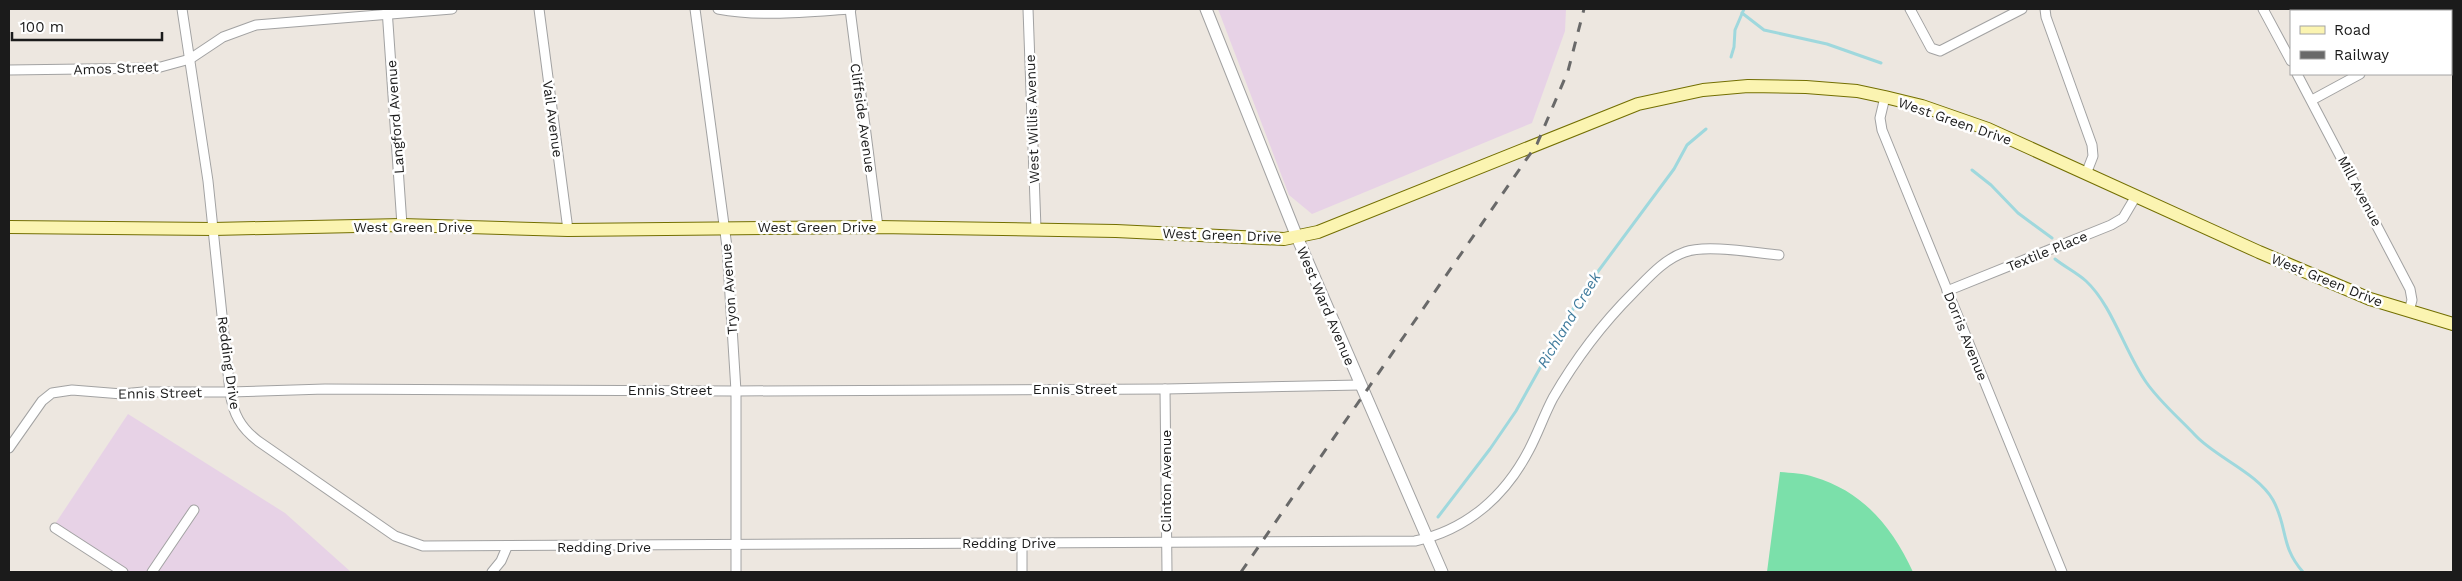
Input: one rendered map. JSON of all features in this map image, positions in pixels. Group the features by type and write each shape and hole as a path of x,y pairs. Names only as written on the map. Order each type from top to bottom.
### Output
{"main road":[{"name":"West Green Drive","path":"9,227 213,229 402,225 568,230 878,227 1036,229 1284,239 1318,232 1638,104 1699,90 1748,86 1840,90 1922,106 1988,129 2370,299 2453,324"}],"street":[{"name":"Redding Drive","path":"182,9 208,181 232,406 248,433 395,536 423,546 735,546 1416,541 1450,530 1489,505 1515,475 1530,449 1552,400 1582,351 1618,308 1670,259 1687,251 1706,249 1779,255"},
{"name":"Amos Street","path":"9,70 157,68 190,59 223,36 256,25 387,12 452,9"},
{"name":"Vail Avenue","path":"539,9 568,230"},
{"name":"Tryon Avenue","path":"695,9 724,228 736,391 736,572"},
{"path":"718,9 736,12 783,14 850,9"},
{"name":"Cliffside Avenue","path":"850,9 878,227"},
{"name":"West Willis Avenue","path":"1028,9 1036,229"},
{"name":"West Ward Avenue","path":"1206,9 1297,237 1442,572"},
{"path":"1910,9 1931,48 1940,51 2022,9"},
{"path":"2045,9 2046,17 2092,145 2093,156 2086,174"},
{"path":"2263,9 2290,59"},
{"name":"Langford Avenue","path":"387,12 402,225"},
{"name":"Mill Avenue","path":"2299,75 2410,289 2412,300 2408,311"},
{"path":"2312,100 2358,75"},
{"name":"Dorris Avenue","path":"1885,98 1880,118 1882,130 2062,572"},
{"name":"Textile Place","path":"1947,291 2111,225 2122,218 2136,196"},
{"name":"Ennis Street","path":"9,448 42,401 52,393 61,390 122,394 325,389 736,391 1165,389 1360,385"},
{"name":"Clinton Avenue","path":"1165,389 1167,572"},
{"path":"152,572 194,510"},
{"path":"55,528 123,572"},
{"path":"1022,543 1022,572"},
{"path":"492,572 501,560 507,547"}],"shaded area":[{"path":"1218,9 1566,9 1565,31 1532,123 1312,214 1289,195"},
{"path":"128,414 285,513 351,572 127,572 55,524"}],"green space":[{"path":"1780,472 1814,477 1848,492 1862,502 1886,526 1896,540 1913,572 1767,572"}],"waterway":[{"name":"Richland Creek","path":"1731,57 1734,47 1735,30 1744,9"},
{"path":"1742,13 1764,30 1827,44 1881,63"},
{"name":"Richland Creek","path":"1438,517 1490,449 1516,411 1582,293 1674,169 1687,145 1706,129"},
{"path":"1972,170 1991,185 2018,213 2052,238"},
{"path":"2055,259 2086,281 2095,291 2111,316 2138,370 2163,403 2203,443 2247,473 2266,490 2278,510 2291,554 2303,572"}],"railway":[{"path":"1241,572 1537,144 1568,71 1584,9"}]}
